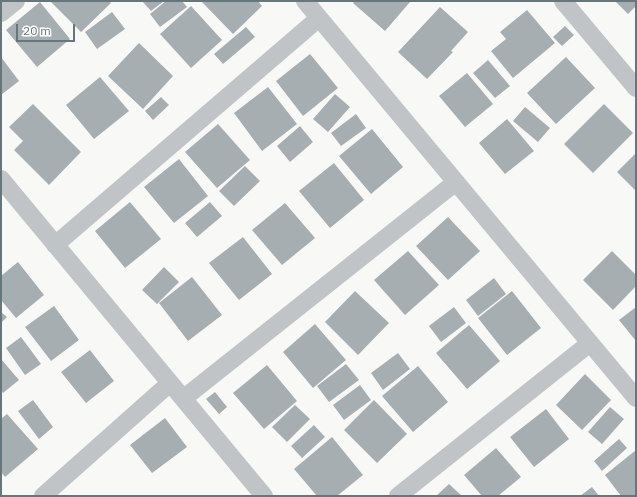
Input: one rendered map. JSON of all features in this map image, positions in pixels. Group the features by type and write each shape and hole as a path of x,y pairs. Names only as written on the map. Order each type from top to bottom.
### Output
{"street":[{"path":"1,13 16,1"},
{"path":"305,1 636,398"},
{"path":"563,1 636,88"},
{"path":"55,245 319,18"},
{"path":"1,179 264,496"},
{"path":"184,398 456,182"},
{"path":"398,496 590,343"},
{"path":"43,496 170,383"}],"building":[{"path":"50,1 109,1 111,3 81,32"},
{"path":"142,1 164,1 151,11"},
{"path":"166,1 182,1 187,7 160,27 150,14"},
{"path":"201,1 258,1 262,6 233,34"},
{"path":"355,1 410,2 385,31 353,3"},
{"path":"615,1 636,1 636,6 628,14"},
{"path":"40,2 70,39 37,67 6,30"},
{"path":"191,6 222,40 191,68 160,34"},
{"path":"440,7 468,32 451,51 453,52 427,79 398,52"},
{"path":"527,10 555,43 513,78 491,51 506,39 500,32"},
{"path":"112,12 125,29 97,49 85,32"},
{"path":"565,26 574,35 562,46 553,37"},
{"path":"246,27 255,37 223,64 214,54"},
{"path":"139,43 173,76 143,109 108,76"},
{"path":"310,54 338,88 303,116 276,81"},
{"path":"1,57 19,81 1,95"},
{"path":"566,57 595,88 556,124 527,93"},
{"path":"488,60 510,86 495,98 473,73"},
{"path":"467,73 493,104 465,127 439,96"},
{"path":"100,77 129,111 94,139 66,105"},
{"path":"268,87 297,124 262,151 234,113"},
{"path":"335,94 350,107 328,132 313,119"},
{"path":"161,97 169,105 153,120 145,111"},
{"path":"33,104 81,152 49,185 14,150 23,141 9,127"},
{"path":"604,104 633,133 593,173 564,144"},
{"path":"525,107 550,128 538,142 513,121"},
{"path":"356,114 366,128 341,146 331,133"},
{"path":"507,119 534,151 505,174 479,143"},
{"path":"218,124 250,160 217,188 185,152"},
{"path":"300,126 313,142 290,162 277,146"},
{"path":"372,129 403,167 371,194 339,156"},
{"path":"636,153 636,191 617,172"},
{"path":"179,159 208,196 174,223 144,187"},
{"path":"334,163 364,200 330,228 299,191"},
{"path":"245,166 260,181 234,206 219,191"},
{"path":"130,202 161,239 125,268 95,231"},
{"path":"210,202 222,216 197,237 185,223"},
{"path":"285,203 315,238 282,265 252,230"},
{"path":"448,217 480,251 448,280 416,246"},
{"path":"243,237 272,274 239,300 209,263"},
{"path":"408,251 439,285 405,315 374,280"},
{"path":"612,251 636,275 636,286 613,310 583,280"},
{"path":"18,262 44,295 16,318 1,300 1,276"},
{"path":"164,267 179,282 157,304 142,290"},
{"path":"192,277 222,315 188,341 159,303"},
{"path":"494,278 506,294 478,316 466,300"},
{"path":"355,291 389,323 358,355 325,322"},
{"path":"512,291 541,328 507,355 478,318"},
{"path":"54,306 79,340 51,361 25,327"},
{"path":"454,307 466,323 441,342 429,326"},
{"path":"636,307 636,341 619,320"},
{"path":"1,312 7,317 1,323"},
{"path":"315,324 346,360 313,388 283,352"},
{"path":"469,325 500,361 467,389 436,353"},
{"path":"21,337 41,364 25,375 6,348"},
{"path":"90,350 114,381 86,403 61,372"},
{"path":"398,353 410,369 383,390 371,373"},
{"path":"1,359 19,380 3,393 1,390"},
{"path":"346,364 359,380 329,402 317,386"},
{"path":"267,365 297,401 264,429 233,393"},
{"path":"418,366 448,402 413,432 382,396"},
{"path":"585,374 611,400 582,430 556,405"},
{"path":"360,385 371,400 344,420 333,405"},
{"path":"215,392 227,407 219,414 206,399"},
{"path":"33,400 53,427 39,439 18,411"},
{"path":"374,400 407,434 377,463 344,430"},
{"path":"295,405 310,419 287,442 272,427"},
{"path":"610,407 624,419 602,444 588,432"},
{"path":"546,409 569,439 534,467 510,437"},
{"path":"7,414 38,449 5,477 1,472 1,419"},
{"path":"165,418 187,447 152,473 130,445"},
{"path":"314,425 325,437 302,458 291,446"},
{"path":"332,437 363,475 337,496 317,496 294,469"},
{"path":"619,439 627,448 602,471 594,461"},
{"path":"496,448 521,477 498,496 482,496 464,475"},
{"path":"636,450 636,496 621,496 605,475"},
{"path":"449,484 462,496 436,496"},
{"path":"592,487 599,496 580,496"}]}
